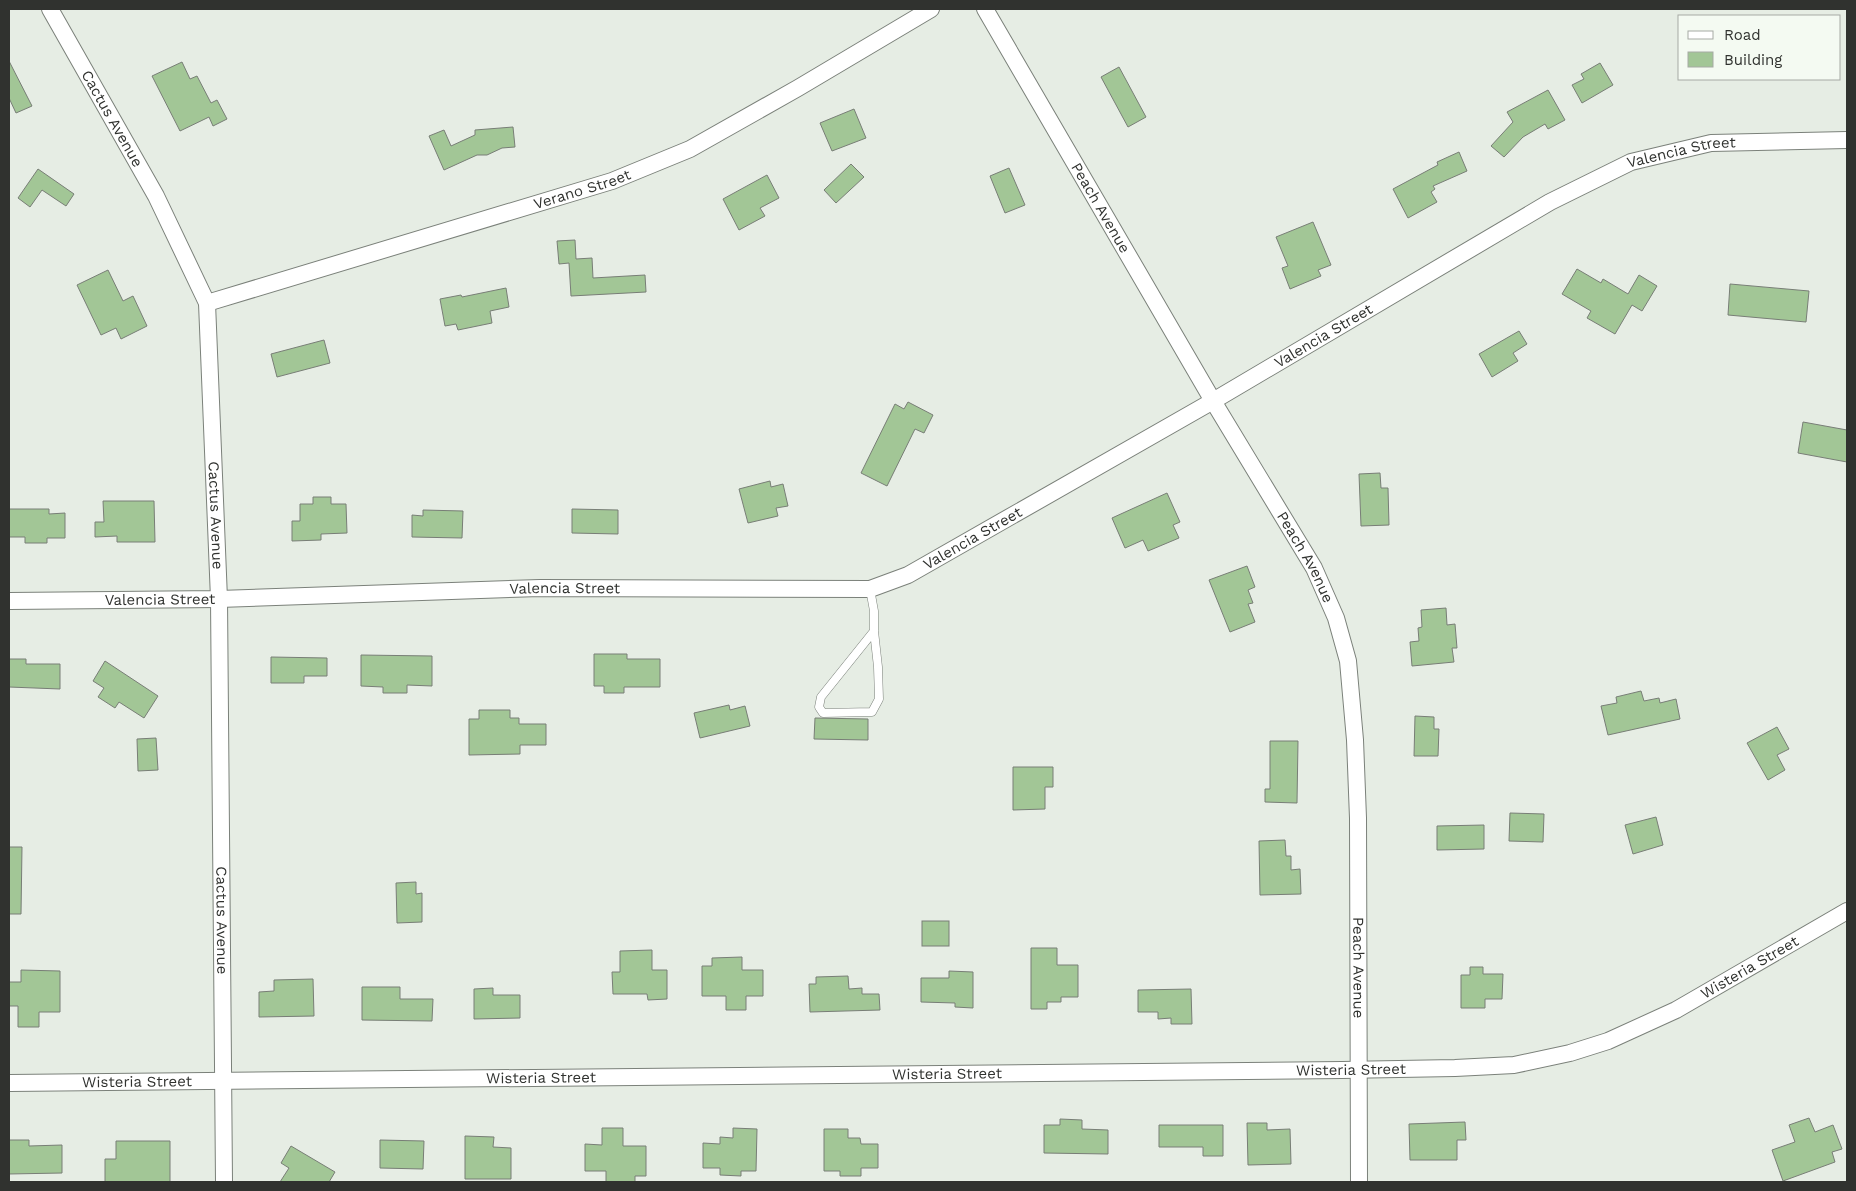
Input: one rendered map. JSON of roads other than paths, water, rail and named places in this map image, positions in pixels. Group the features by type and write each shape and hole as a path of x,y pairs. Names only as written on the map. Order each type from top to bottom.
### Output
{"street":[{"name":"Cactus Avenue","path":"50,9 156,196 207,303 219,599 224,1182"},
{"name":"Verano Street","path":"207,303 612,181 690,150 930,9"},
{"name":"Peach Avenue","path":"985,9 1213,401 1314,568 1336,618 1348,661 1355,740 1358,818 1359,1182"},
{"name":"Valencia Street","path":"9,601 219,599 540,588 870,590 908,575 1213,401 1550,202 1631,162 1711,143 1847,140"},
{"name":"Wisteria Street","path":"9,1083 1358,1070 1514,1065 1566,1054 1608,1041 1676,1010 1847,911"}],"lane":[{"path":"870,590 874,611 879,699 872,712 823,712 819,708 821,697 874,631"}]}
